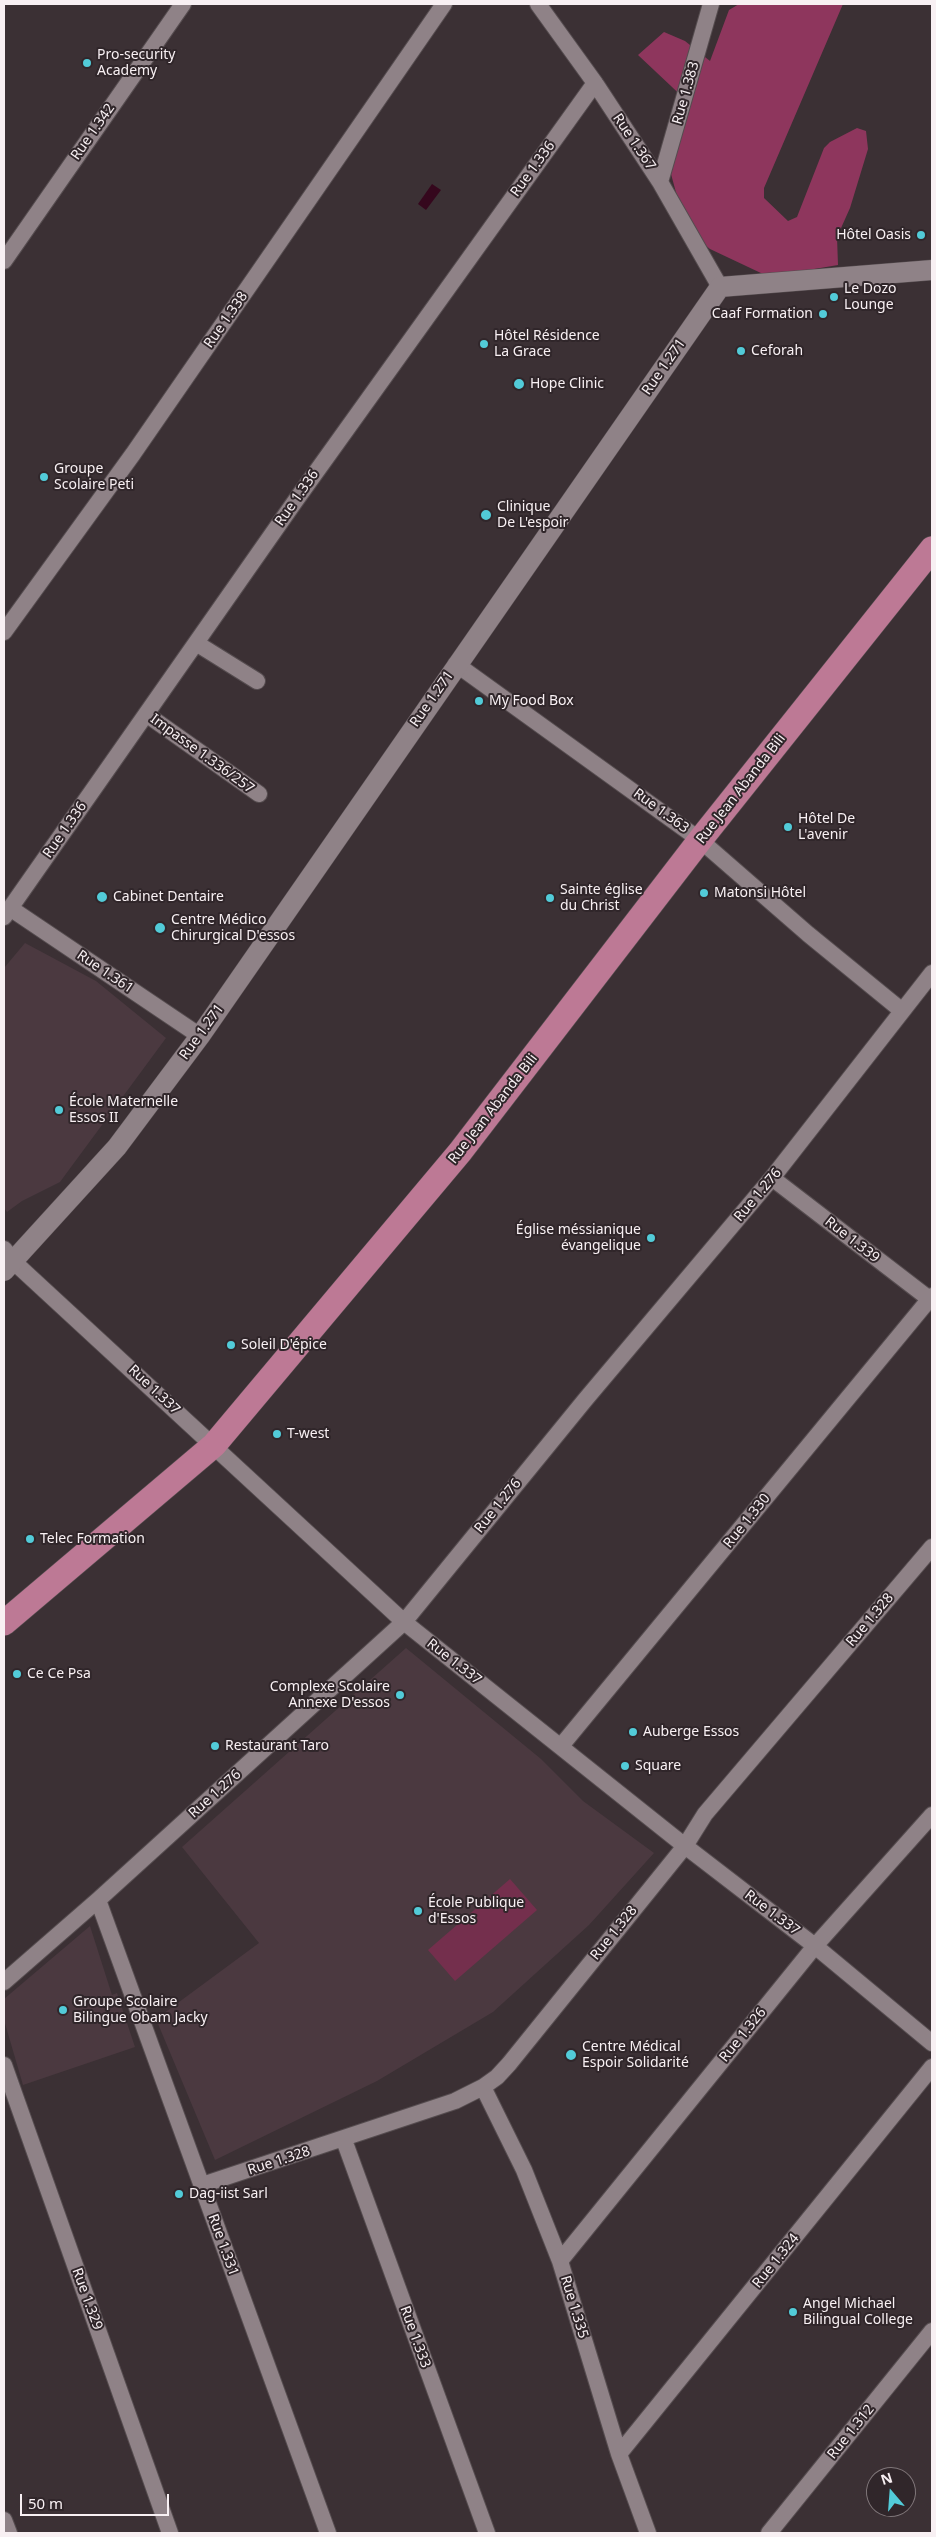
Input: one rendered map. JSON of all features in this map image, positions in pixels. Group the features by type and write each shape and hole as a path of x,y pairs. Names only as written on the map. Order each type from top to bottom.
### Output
{"main road":[{"name":"Rue Jean Abanda Bili","path":"4,1623 214,1445 460,1152 700,840 932,549"}],"street":[{"name":"Rue 1.342","path":"4,261 183,4"},
{"name":"Rue 1.338","path":"4,632 133,454 444,4"},
{"name":"Rue 1.367","path":"538,4 595,83 660,182 720,287"},
{"name":"Rue 1.383","path":"660,182 711,4"},
{"name":"Rue 1.336","path":"7,912 595,83"},
{"path":"720,287 932,270"},
{"name":"Rue 1.271","path":"7,1261 117,1147 200,1036 456,664 720,287"},
{"path":"196,643 256,681"},
{"name":"Rue 1.363","path":"456,664 700,840 808,934 902,1010"},
{"name":"Impasse 1.336/257","path":"146,714 259,794"},
{"name":"Rue 1.361","path":"7,912 200,1036"},
{"name":"Rue 1.276","path":"4,1982 98,1900 404,1622 585,1400 772,1178 932,973"},
{"name":"Rue 1.339","path":"772,1178 931,1299"},
{"name":"Rue 1.337","path":"7,1261 214,1445 404,1622 562,1746 684,1846 815,1946 932,2042"},
{"name":"Rue 1.330","path":"562,1746 931,1299"},
{"name":"Rue 1.328","path":"202,2185 344,2140 455,2101 483,2087 509,2064 684,1846 705,1814 932,1547"},
{"name":"Rue 1.326","path":"560,2261 815,1946 932,1815"},
{"name":"Rue 1.331","path":"98,1900 328,2533"},
{"name":"Rue 1.329","path":"4,2065 170,2533"},
{"name":"Rue 1.324","path":"619,2454 932,2067"},
{"name":"Rue 1.335","path":"483,2087 524,2170 560,2261 619,2454 648,2533"},
{"name":"Rue 1.333","path":"344,2140 487,2533"},
{"name":"Rue 1.312","path":"769,2533 932,2331"},
{"path":"4,2520 9,2533"}],"shaded area":[{"path":"739,4 843,4 764,188 764,198 788,221 797,217 824,148 830,142 857,128 866,131 868,149 850,208 837,237 838,265 773,276 763,274 710,249 695,237 684,222 671,174 689,103 638,55 664,32 685,41 710,61 729,10"},
{"path":"432,184 441,190 426,210 418,204"},
{"name":"École Maternelle Essos II","path":"25,943 96,981 166,1038 60,1182 22,1201 7,1212 4,1208 4,968"},
{"name":"École Publique d'Essos","path":"406,1648 541,1759 583,1801 654,1853 589,1925 493,2012 377,2081 215,2160 156,2019 259,1943 182,1847"},
{"path":"510,1879 537,1910 455,1981 428,1950"},
{"name":"Groupe Scolaire Bilingue Obam Jacky","path":"90,1926 112,1995 117,1993 135,2047 23,2085 4,2020 4,1999"}],"place":[{"name":"Pro-security Academy","path":"87,63"},
{"name":"Hôtel Oasis","path":"921,235"},
{"name":"Le Dozo Lounge","path":"834,297"},
{"name":"Caaf Formation","path":"823,314"},
{"name":"Hôtel Résidence La Grace","path":"484,344"},
{"name":"Ceforah","path":"741,351"},
{"name":"Hope Clinic","path":"519,384"},
{"name":"Groupe Scolaire Peti","path":"44,477"},
{"name":"Clinique De L'espoir","path":"486,515"},
{"name":"My Food Box","path":"479,701"},
{"name":"Hôtel De L'avenir","path":"788,827"},
{"name":"Matonsi Hôtel","path":"704,893"},
{"name":"Cabinet Dentaire","path":"102,897"},
{"name":"Sainte église du Christ","path":"550,898"},
{"name":"Centre Médico Chirurgical D'essos","path":"160,928"},
{"name":"École Maternelle Essos II","path":"59,1110"},
{"name":"Église méssianique évangelique","path":"651,1238"},
{"name":"Soleil D'épice","path":"231,1345"},
{"name":"T-west","path":"277,1434"},
{"name":"Telec Formation","path":"30,1539"},
{"name":"Ce Ce Psa","path":"17,1674"},
{"name":"Complexe Scolaire Annexe D'essos","path":"400,1695"},
{"name":"Auberge Essos","path":"633,1732"},
{"name":"Restaurant Taro","path":"215,1746"},
{"name":"Square","path":"625,1766"},
{"name":"École Publique d'Essos","path":"418,1911"},
{"name":"Groupe Scolaire Bilingue Obam Jacky","path":"63,2010"},
{"name":"Centre Médical Espoir Solidarité","path":"571,2055"},
{"name":"Dag-iist Sarl","path":"179,2194"},
{"name":"Angel Michael Bilingual College","path":"793,2312"}]}
